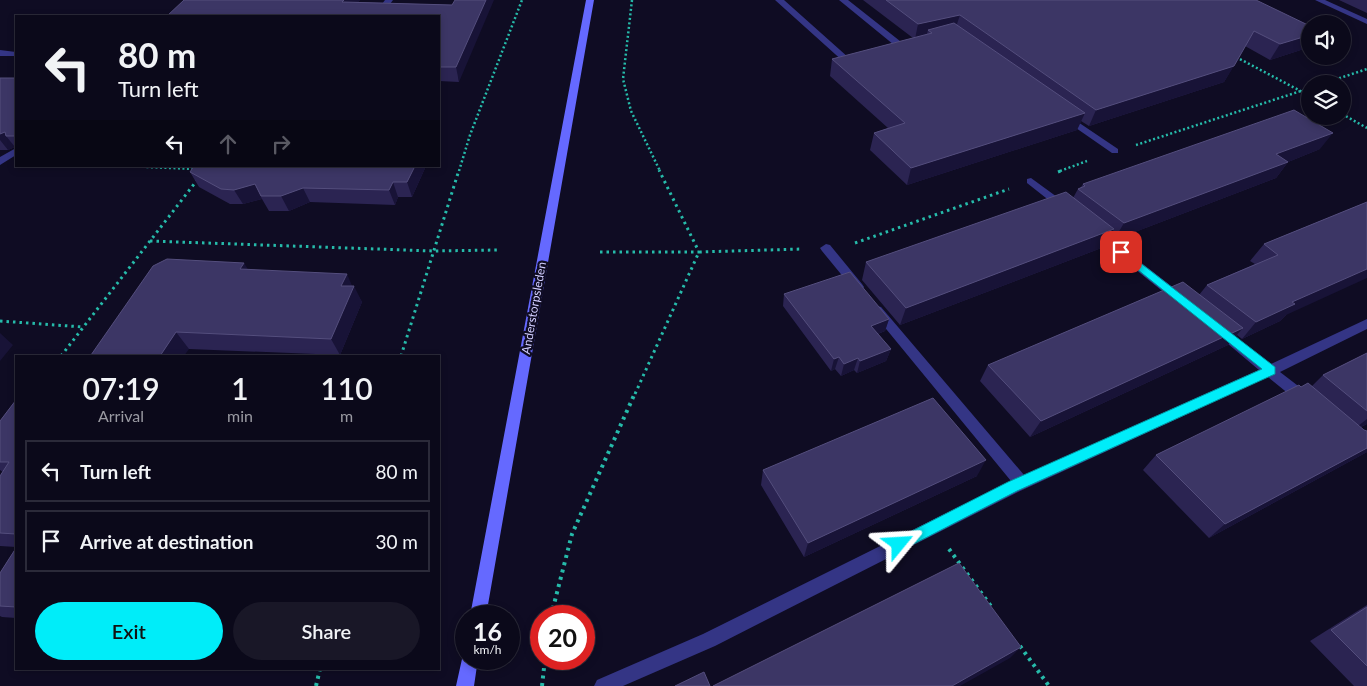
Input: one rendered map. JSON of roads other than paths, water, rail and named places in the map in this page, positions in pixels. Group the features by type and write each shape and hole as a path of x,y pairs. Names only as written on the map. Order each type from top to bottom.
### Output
{"main road":[{"name":"Anderstorpsleden","path":"480,605 590,0"},
{"path":"465,686 468,670"}],"lane":[{"path":"378,15 389,0"},
{"path":"779,0 848,61 866,56"},
{"path":"843,0 902,47"},
{"path":"1318,0 1367,22"},
{"path":"0,53 15,54"},
{"path":"1060,112 1114,151"},
{"path":"0,162 15,152"},
{"path":"1031,181 1194,309"},
{"path":"826,248 1021,483"},
{"path":"1209,322 1271,370 1315,408"},
{"path":"603,686 709,640 1021,483 1271,370 1367,324"}]}
